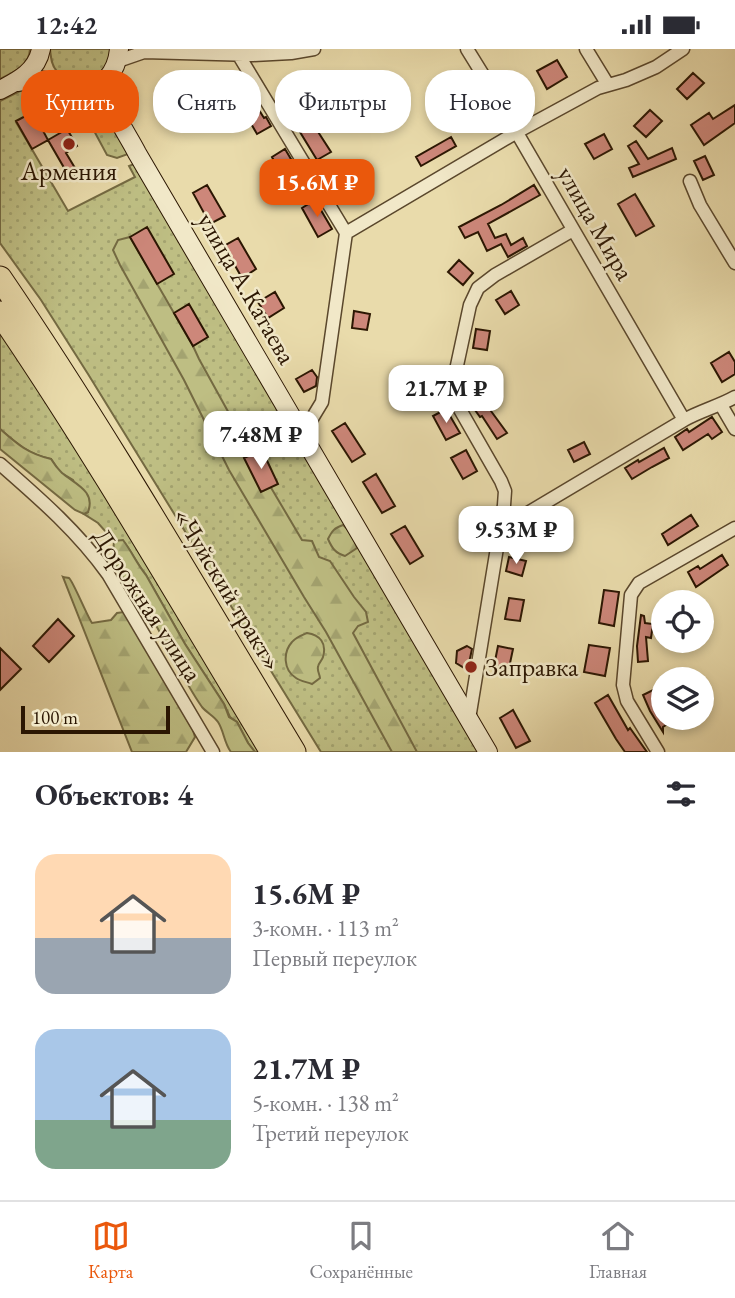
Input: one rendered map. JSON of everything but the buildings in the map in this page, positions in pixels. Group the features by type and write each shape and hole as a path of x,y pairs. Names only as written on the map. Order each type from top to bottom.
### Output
{"highway":[{"name":"«Чуйский тракт»","path":"0,278 106,440 295,752"},
{"name":"«Чуйский тракт»","path":"0,313 89,449 272,752"}],"street":[{"path":"18,82 33,67 41,49"},
{"path":"41,49 47,70"},
{"path":"116,62 140,50 272,55 314,49"},
{"name":"улица Мира","path":"467,49 480,70"},
{"path":"586,49 608,85"},
{"path":"535,122 598,88 656,67 683,49"},
{"path":"238,54 346,233 322,402 302,435"},
{"path":"0,90 21,82"},
{"name":"улица А.Катаева","path":"127,133 488,752"},
{"path":"346,233 515,133"},
{"name":"улица Мира","path":"518,133 684,420"},
{"path":"690,181 700,205 735,263"},
{"path":"470,719 505,498 503,486 452,391 470,305 478,288 486,282 573,230"},
{"path":"501,529 684,420 735,397"},
{"path":"721,405 735,429"},
{"name":"Дорожная улица","path":"0,464 90,549 108,574 214,752"},
{"path":"658,752 624,693 623,677 631,595 639,583 735,528"}],"green space":[{"path":"0,49 30,49 24,65 0,79"},
{"path":"50,49 112,49 104,70 56,70"},
{"path":"21,90 21,119 16,122 68,211 135,177 129,166 134,164 479,752 321,752 88,374 41,300 0,243 0,101"},
{"path":"95,133 116,133 128,154 117,158 107,155"},
{"path":"130,237 302,540 312,541 319,557 330,561 366,612 368,622 358,626 353,633 417,752 392,752 326,632 229,470 184,380 113,250 118,240"},
{"path":"0,331 40,388 266,752 255,752 237,722 230,717 123,541 114,541 98,523 84,514 88,512 73,480 60,472 51,459 24,448 0,429"},
{"path":"0,429 23,448 51,459 62,473 83,489 89,499 88,512 84,514 75,510 0,449"},
{"path":"343,525 352,535 357,548 345,556 334,550 328,539 337,527"},
{"path":"123,540 224,704 229,717 237,722 255,752 231,752 218,722 195,696 151,617 117,567 114,541"},
{"path":"63,577 71,581 92,623 111,620 117,613 124,612 193,730 195,737 186,752 132,752"},
{"path":"307,633 319,638 324,648 318,666 320,678 312,684 292,675 286,661 292,642"}],"place":[{"name":"Армения","path":"69,144"},
{"name":"Заправка","path":"471,667"}]}
